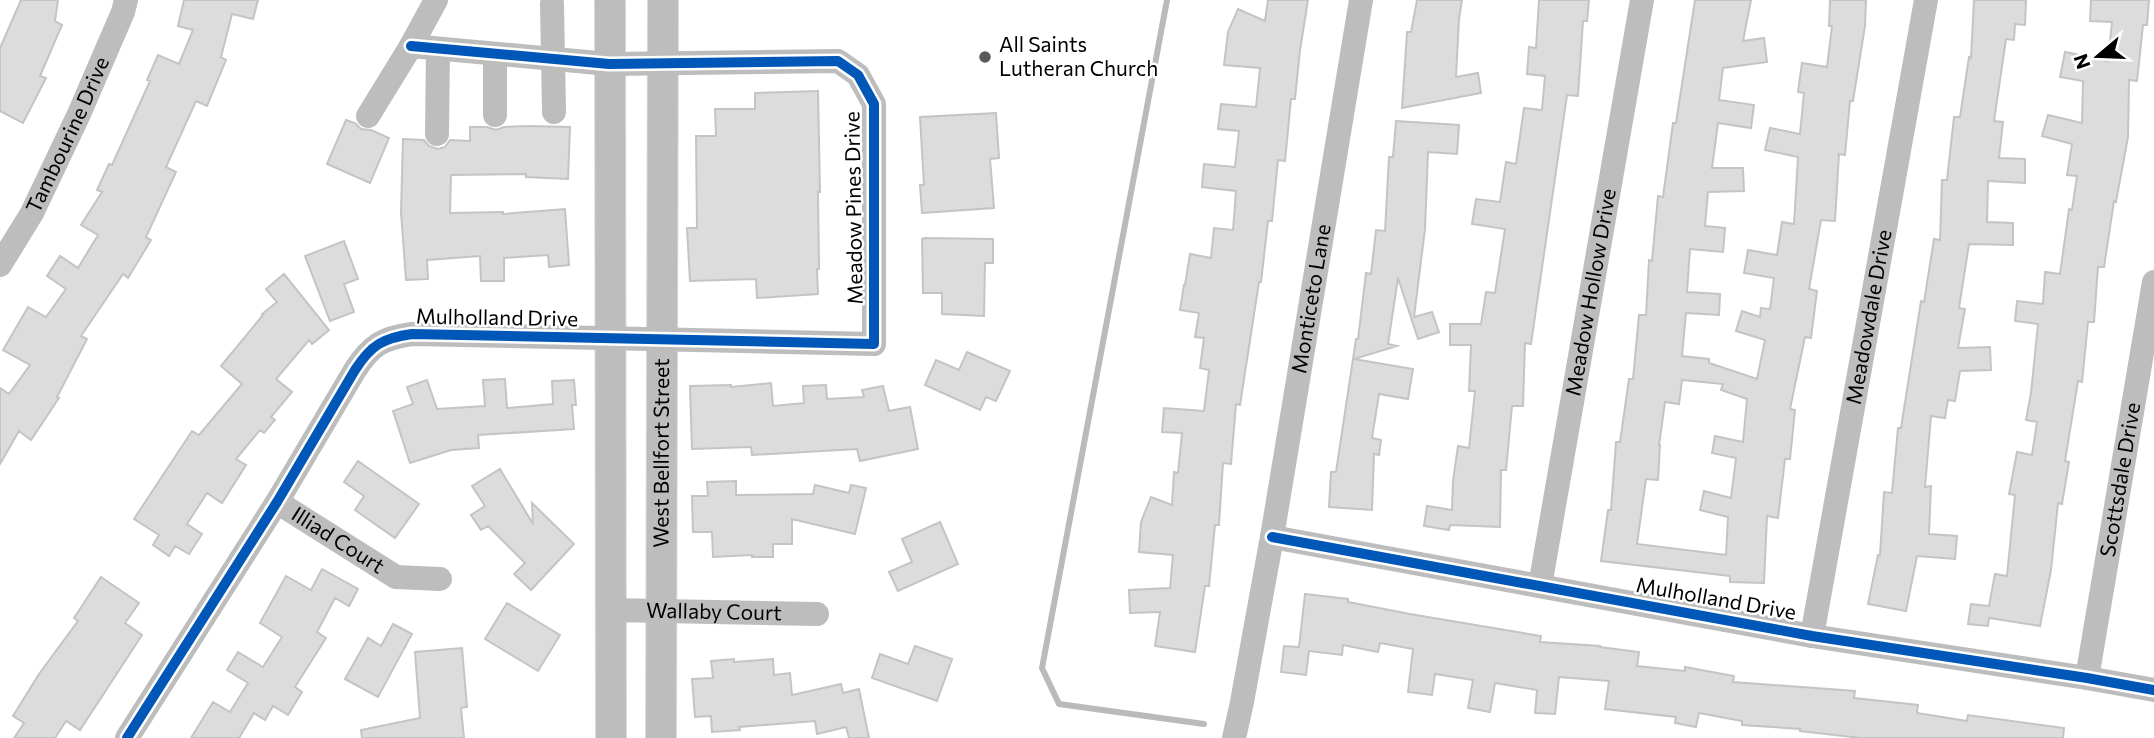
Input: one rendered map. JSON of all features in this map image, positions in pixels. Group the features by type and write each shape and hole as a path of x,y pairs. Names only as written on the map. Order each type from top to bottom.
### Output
{"main road":[{"path":"610,0 611,738"},
{"name":"West Bellfort Street","path":"661,738 663,0"}],"street":[{"name":"Tambourine Drive","path":"0,265 32,213 50,176 126,0"},
{"path":"368,116 436,0"},
{"name":"Monticeto Lane","path":"1234,738 1262,597 1360,0"},
{"name":"Meadow Hollow Drive","path":"1540,586 1642,0"},
{"name":"Meadowdale Drive","path":"1812,636 1926,0"},
{"path":"552,4 554,112"},
{"name":"Meadow Pines Drive","path":"411,46 610,64 838,61 858,75 874,104 874,344"},
{"path":"437,134 438,49"},
{"path":"495,54 495,115"},
{"name":"Scottsdale Drive","path":"2087,678 2154,282"},
{"name":"Mulholland Drive","path":"127,738 276,502 361,361 367,352 382,342 412,334 874,344"},
{"name":"Illiad Court","path":"276,502 396,577 440,579"},
{"name":"Mulholland Drive","path":"1272,537 1812,636 2154,690"},
{"name":"Wallaby Court","path":"611,610 817,614"}],"building":[{"path":"21,0 58,0 55,21 62,25 40,76 46,78 23,123 0,111 0,48"},
{"path":"184,0 258,0 253,19 232,14 221,57 226,60 207,106 196,101 166,167 176,172 146,237 151,240 128,278 123,274 81,336 87,339 57,397 59,398 31,440 19,431 0,464 0,388 9,394 30,365 3,350 28,307 46,317 66,289 47,276 60,256 78,268 98,235 81,225 102,192 97,190 109,164 112,165 150,81 147,80 158,55 179,64 193,30 178,26"},
{"path":"1268,0 1308,0 1295,99 1291,99 1285,161 1278,160 1272,221 1268,221 1261,282 1240,405 1236,404 1231,464 1223,463 1219,525 1215,525 1209,586 1205,586 1195,652 1155,646 1160,612 1130,613 1129,590 1170,588 1173,555 1139,552 1141,522 1151,497 1172,505 1174,472 1178,473 1182,433 1162,432 1164,408 1204,411 1209,370 1200,368 1204,338 1195,337 1199,313 1180,310 1190,254 1211,258 1214,228 1233,230 1236,191 1202,187 1204,164 1235,167 1239,131 1218,129 1221,104 1256,107 1260,68 1224,65 1228,32 1238,9 1265,21"},
{"path":"1417,0 1462,0 1456,77 1478,73 1481,93 1402,108 1407,32 1411,32"},
{"path":"1539,0 1589,0 1587,21 1583,21 1578,96 1567,95 1531,344 1525,343 1523,406 1512,406 1506,470 1501,470 1500,527 1450,525 1449,530 1424,526 1427,506 1452,510 1458,446 1469,448 1475,391 1469,391 1471,345 1450,345 1450,324 1481,324 1486,292 1495,293 1505,229 1472,224 1476,199 1500,202 1506,162 1516,164 1524,108 1542,110 1545,76 1527,74 1529,47 1536,48"},
{"path":"1695,0 1751,0 1743,41 1764,38 1767,62 1723,68 1719,100 1754,105 1751,128 1718,123 1712,168 1743,168 1744,191 1708,192 1705,226 1725,228 1723,252 1690,249 1687,292 1720,294 1719,315 1686,313 1682,356 1709,359 1709,363 1757,379 1765,340 1736,331 1742,311 1760,317 1761,308 1770,309 1774,278 1744,273 1748,250 1777,255 1782,222 1794,224 1798,157 1765,150 1770,128 1800,134 1804,93 1798,92 1802,63 1827,67 1832,26 1829,26 1830,0 1866,0 1865,26 1853,101 1850,101 1845,155 1839,154 1835,221 1821,220 1809,289 1817,291 1811,338 1805,337 1790,409 1795,410 1790,459 1785,459 1778,518 1767,516 1764,583 1730,582 1730,576 1601,561 1608,510 1611,510 1616,442 1620,442 1629,379 1633,379 1639,315 1646,315 1649,260 1652,261 1658,196 1663,197 1673,123 1676,123","holes":["1682,380 1723,384 1721,390 1747,399 1743,442 1715,436 1712,453 1736,458 1731,498 1704,491 1700,510 1728,517 1726,555 1637,544 1646,479 1658,480 1659,445 1665,402 1679,404"]},
{"path":"1974,0 2026,0 2025,25 2015,24 2014,40 2006,39 1994,121 2003,122 1999,158 2025,159 2025,183 1988,181 1987,222 2013,223 2013,245 1969,244 1959,308 1965,309 1958,348 1990,347 1991,370 1960,371 1955,401 1948,400 1945,418 1931,416 1925,487 1931,486 1929,534 1957,536 1955,559 1917,556 1906,611 1868,604 1880,555 1884,492 1892,493 1898,428 1901,428 1921,301 1924,302 1934,239 1940,240 1942,180 1947,180 1954,117 1960,117 1969,57 1971,58"},
{"path":"2091,0 2149,0 2147,25 2143,25 2137,81 2129,80 2128,137 2116,202 2114,201 2104,267 2098,267 2094,322 2088,322 2082,382 2078,381 2065,461 2069,462 2062,504 2058,503 2051,570 2040,626 1989,618 1988,626 1968,624 1971,604 1989,606 1995,574 2007,576 2015,495 2009,494 2017,452 2032,455 2037,422 2026,420 2038,324 2015,321 2017,301 2043,304 2045,272 2060,274 2069,209 2072,210 2077,176 2067,175 2072,144 2042,136 2048,115 2082,123 2083,81 2060,77 2065,52 2108,61 2112,22 2090,21"},
{"path":"818,91 818,294 757,298 756,279 690,281 687,228 697,228 696,136 716,136 715,109 755,109 755,93"},
{"path":"996,113 999,158 990,159 994,208 922,213 920,185 924,185 920,117"},
{"path":"346,120 361,129 371,130 389,138 370,183 327,164"},
{"path":"1396,121 1459,125 1457,154 1428,152 1425,229 1414,317 1432,312 1439,332 1418,339 1398,278 1388,344 1397,346 1354,359 1413,369 1408,399 1379,394 1372,438 1381,440 1379,455 1374,454 1372,510 1329,507 1331,472 1336,472 1366,273 1371,274 1376,230 1385,231 1389,157 1393,157"},
{"path":"528,126 570,127 568,179 526,177 526,174 451,175 450,213 503,214 565,209 569,265 549,267 548,255 504,258 504,281 481,281 480,256 427,260 428,279 406,280 401,212 403,139 424,140 429,146 438,149 445,147 450,140 470,141 470,127 496,130"},
{"path":"924,238 993,239 993,263 985,263 984,316 942,314 942,293 923,293"},
{"path":"344,241 358,279 344,284 354,312 330,321 305,256"},
{"path":"284,274 329,330 312,344 309,340 276,379 292,392 271,417 275,420 264,433 260,430 236,459 246,465 222,503 207,493 187,524 202,534 189,554 175,546 169,556 153,545 159,535 134,519 192,431 199,435 242,384 221,366 262,314 277,302 266,289"},
{"path":"967,352 1010,371 996,401 986,397 980,410 925,385 936,360 959,370"},
{"path":"505,379 507,408 553,404 552,381 574,380 574,429 478,435 479,448 451,450 410,463 393,411 413,404 407,387 427,380 437,409 485,406 483,380"},
{"path":"771,383 773,406 804,403 803,386 826,385 827,399 864,397 862,390 883,386 889,411 910,407 918,449 860,461 857,449 752,455 751,447 692,449 690,386 731,387"},
{"path":"358,461 419,504 395,538 355,510 364,496 344,482"},
{"path":"500,469 533,524 532,503 574,544 531,590 514,574 525,563 488,526 481,530 471,515 485,506 472,486"},
{"path":"736,481 736,495 813,494 815,485 849,493 851,485 866,488 855,534 792,519 792,544 773,544 773,557 713,557 712,532 693,532 692,496 708,496 707,482"},
{"path":"940,522 958,564 898,591 889,572 912,562 902,539"},
{"path":"322,569 358,589 349,606 335,598 317,632 326,638 295,687 302,692 288,715 273,706 265,720 254,713 239,738 191,738 213,702 230,712 248,683 227,670 238,652 263,667 282,637 260,623 286,576 311,590"},
{"path":"101,577 139,603 125,623 142,635 80,730 66,721 55,738 14,738 24,723 13,716 39,674 78,621 74,618"},
{"path":"1305,594 1348,599 1348,602 1410,614 1541,636 1540,642 1639,652 1637,666 1685,671 1685,667 1734,676 1733,682 1855,691 1854,698 1918,705 1917,713 1967,721 1968,715 2064,728 2063,738 1861,738 1800,729 1742,725 1742,721 1699,713 1696,727 1675,723 1676,717 1605,709 1609,681 1559,677 1555,714 1535,713 1537,690 1495,683 1490,712 1468,708 1473,680 1435,674 1432,695 1408,692 1413,649 1380,643 1378,652 1343,645 1342,655 1309,651 1306,675 1281,672 1284,646 1299,647"},
{"path":"507,603 560,635 538,671 485,639"},
{"path":"393,624 412,634 378,697 345,679 368,638 381,646"},
{"path":"915,646 952,659 937,701 872,678 880,654 908,664"},
{"path":"462,648 467,707 461,708 464,738 362,738 361,730 420,718 415,652"},
{"path":"734,659 734,662 773,659 774,675 790,673 792,695 841,684 843,693 859,689 869,738 849,738 846,727 817,734 815,721 739,727 740,730 712,732 711,716 695,717 692,679 713,678 711,661"}],"waterway":[{"path":"1167,0 1042,668 1059,704 1204,724"}],"cycle path":[{"path":"127,738 277,502 355,370 379,344 412,334 874,344 874,104 858,75 838,61 609,64 411,46"},
{"path":"1272,537 1812,636 2154,690"}],"place":[{"name":"All Saints Lutheran Church","path":"985,57"}]}
